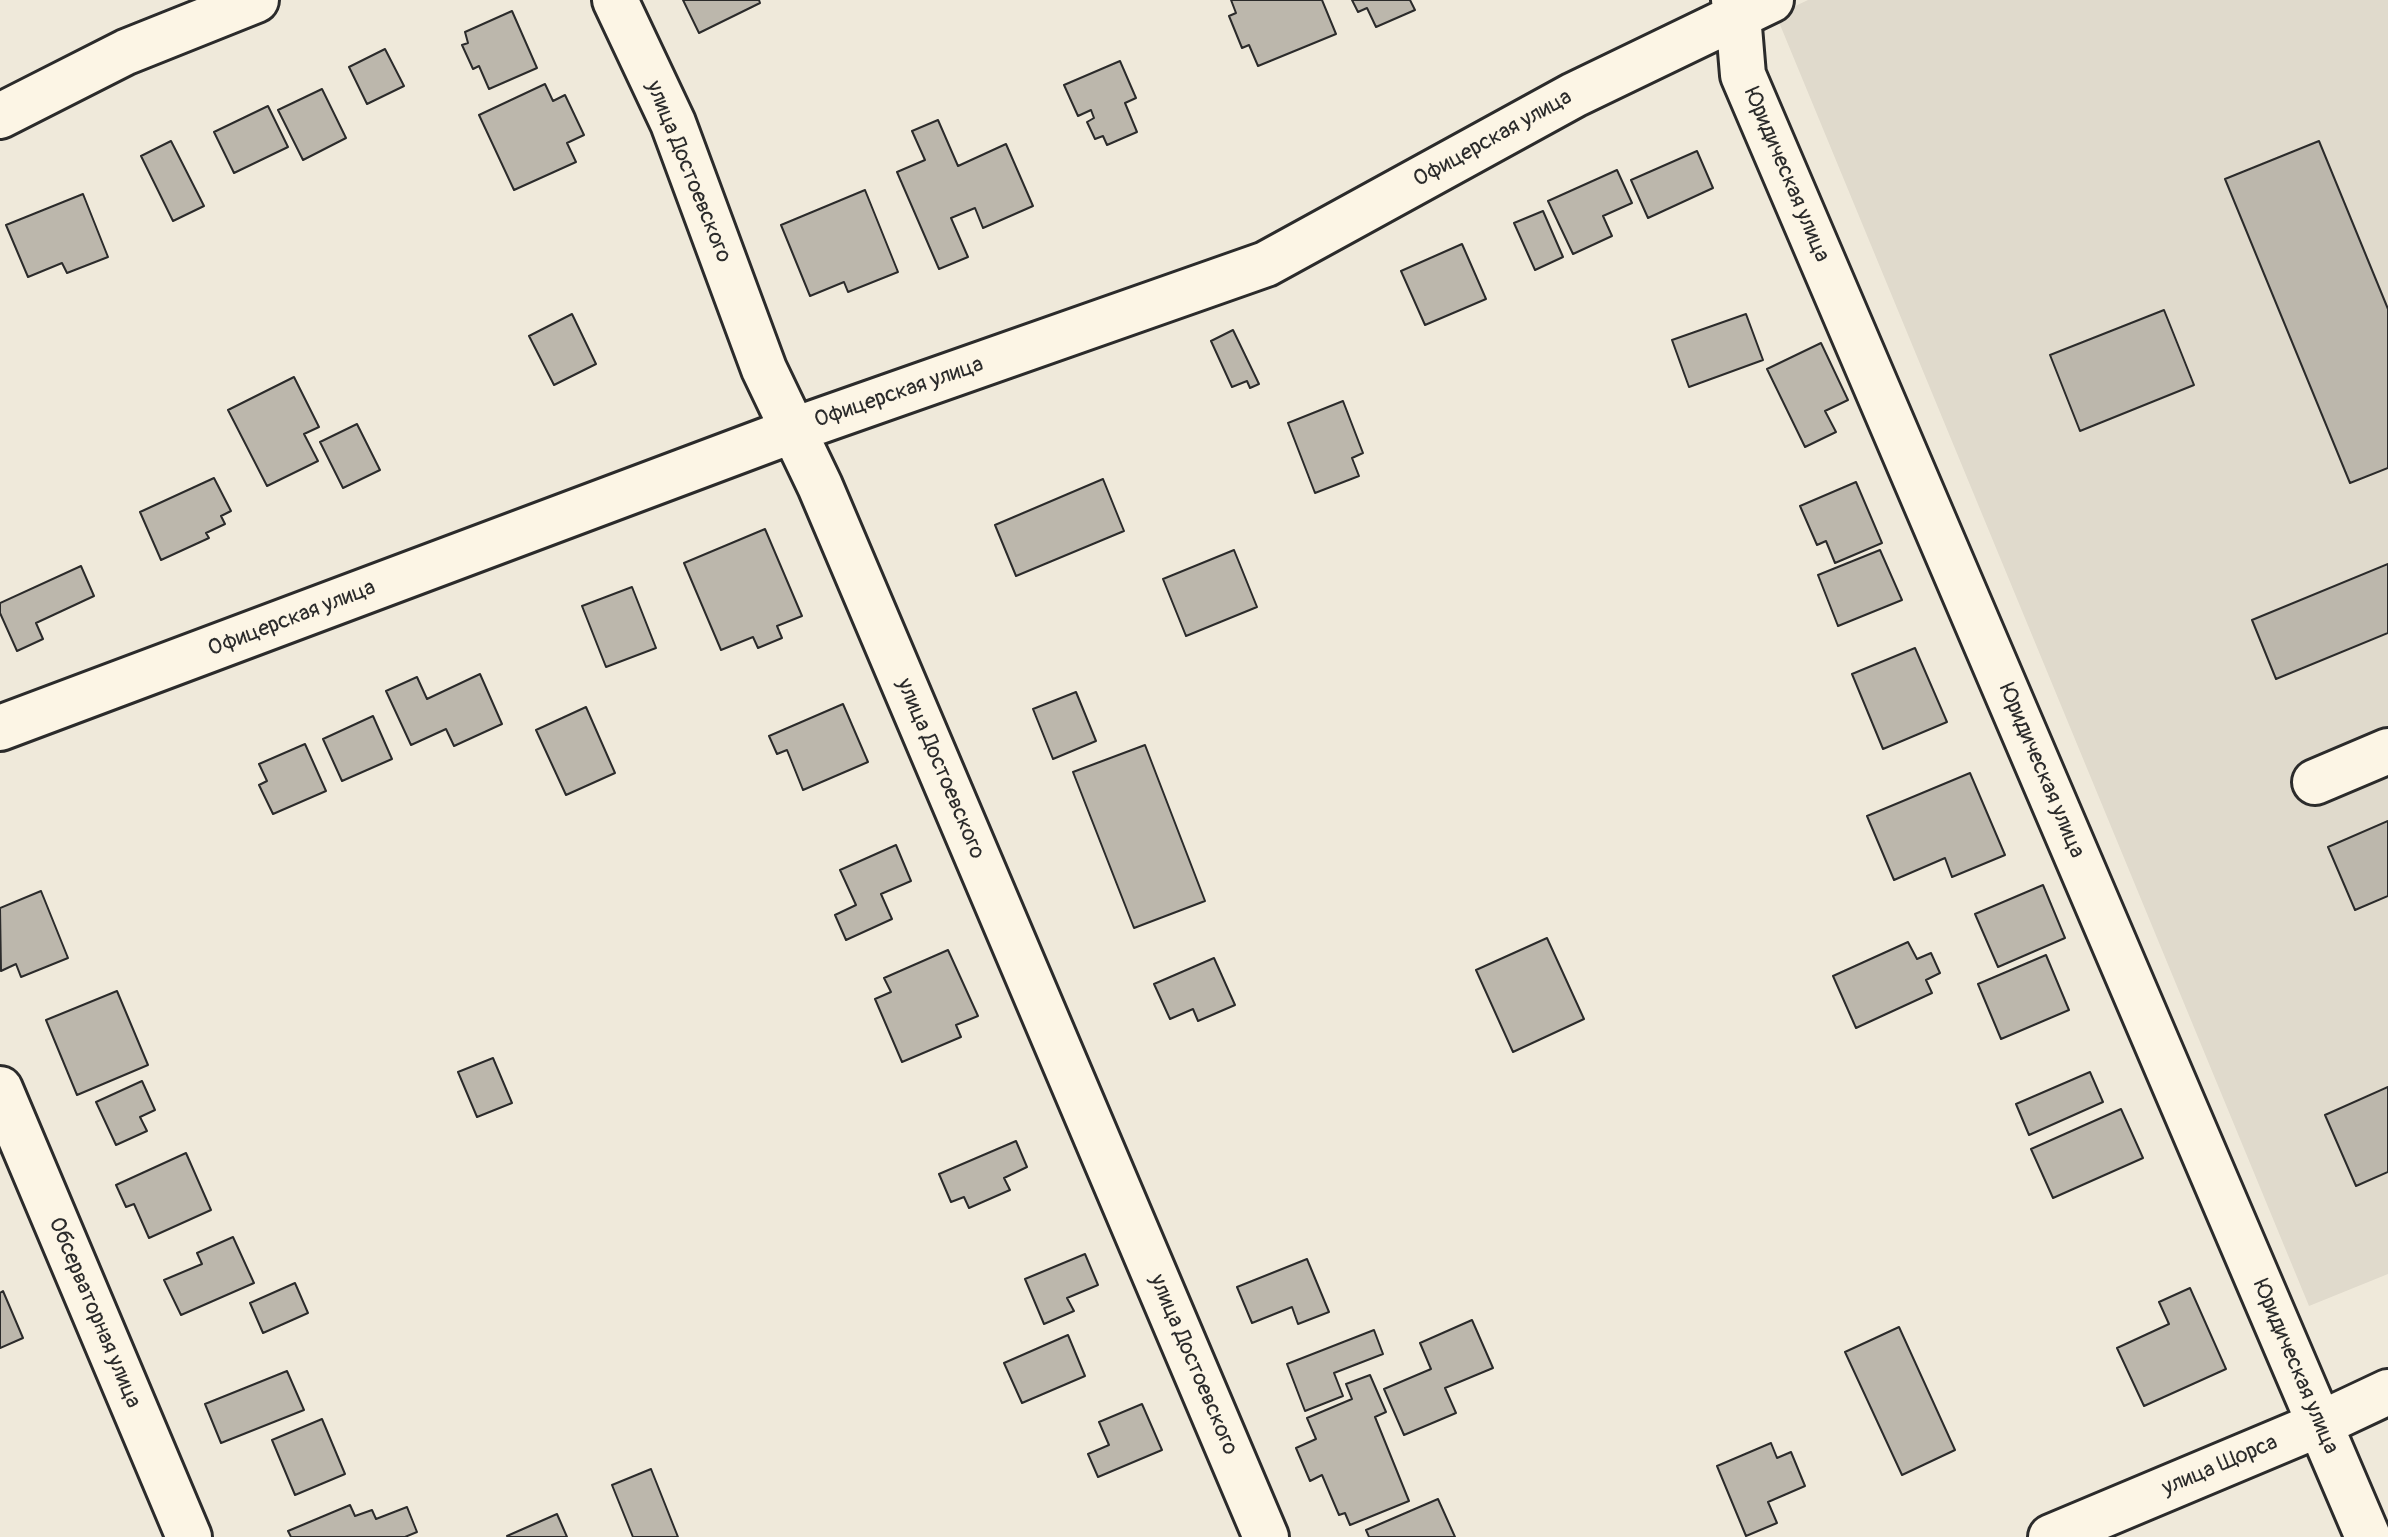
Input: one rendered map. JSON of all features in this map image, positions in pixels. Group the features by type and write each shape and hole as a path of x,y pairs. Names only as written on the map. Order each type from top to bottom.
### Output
{"street":[{"path":"0,116 126,52 256,0"},
{"name":"улица Достоевского","path":"615,0 673,123 764,369 820,486 1266,1537"},
{"name":"Офицерская улица","path":"0,728 794,430 1266,264 1574,95 1748,5"},
{"name":"Юридическая улица","path":"1748,5 1743,75 2368,1537"},
{"path":"2315,782 2388,751"},
{"name":"Обсерваторная улица","path":"0,1089 189,1537"},
{"name":"улица Щорса","path":"2051,1537 2320,1424 2388,1392"}],"shaded area":[{"path":"1808,0 2388,0 2388,1274 2309,1306 1776,15"}],"building":[{"path":"683,0 759,0 760,3 699,33"},
{"path":"1231,0 1322,0 1336,34 1258,66 1249,45 1242,48 1229,16 1236,13"},
{"path":"1352,0 1410,0 1415,10 1376,27 1367,8 1358,12"},
{"path":"512,11 537,68 489,89 479,66 473,69 462,45 468,43 465,32"},
{"path":"385,49 404,86 367,104 349,67"},
{"path":"1120,61 1136,98 1125,103 1137,132 1107,145 1103,136 1095,139 1087,122 1094,118 1091,110 1078,116 1064,85"},
{"path":"545,84 553,101 565,95 584,135 567,143 576,162 514,190 479,115"},
{"path":"322,89 346,138 303,160 278,110"},
{"path":"268,106 288,147 234,173 214,132"},
{"path":"938,120 958,166 1006,144 1033,206 983,228 975,208 951,218 968,257 939,269 897,172 925,160 912,131"},
{"path":"171,141 204,206 173,221 141,156"},
{"path":"2319,141 2388,309 2388,468 2350,483 2225,179"},
{"path":"1697,151 1713,188 1648,218 1631,180"},
{"path":"1617,170 1632,203 1603,216 1612,236 1573,254 1548,201"},
{"path":"865,190 898,272 848,292 844,282 810,296 781,225"},
{"path":"83,194 108,257 67,273 62,263 28,277 6,225"},
{"path":"1543,211 1563,257 1535,270 1514,223"},
{"path":"1462,244 1486,299 1425,325 1401,271"},
{"path":"2164,310 2194,385 2080,431 2050,355"},
{"path":"572,314 596,364 554,385 529,336"},
{"path":"1746,314 1763,360 1689,387 1672,340"},
{"path":"1233,330 1259,384 1250,388 1247,381 1232,387 1211,341"},
{"path":"1821,343 1848,400 1825,411 1836,432 1805,447 1767,369"},
{"path":"294,377 319,427 304,434 318,461 267,486 228,410"},
{"path":"1343,401 1363,453 1352,458 1359,476 1315,493 1288,423"},
{"path":"357,424 380,470 343,488 320,442"},
{"path":"214,478 231,511 221,516 225,524 206,533 209,538 161,560 140,512"},
{"path":"1103,479 1124,531 1016,576 995,525"},
{"path":"1856,482 1882,543 1835,563 1826,541 1817,545 1800,506"},
{"path":"765,529 802,616 777,626 782,638 758,648 753,637 721,650 684,563"},
{"path":"1234,550 1257,607 1186,636 1163,579"},
{"path":"1880,550 1902,600 1838,626 1818,575"},
{"path":"2388,564 2388,633 2276,679 2252,620"},
{"path":"81,566 94,596 36,623 43,639 17,651 0,613 0,603"},
{"path":"632,587 656,648 606,667 582,606"},
{"path":"1915,648 1947,722 1883,749 1852,674"},
{"path":"480,674 502,724 454,746 446,729 411,745 386,691 417,677 427,699"},
{"path":"1076,692 1096,741 1053,759 1033,709"},
{"path":"843,704 868,762 803,790 787,750 777,754 769,736"},
{"path":"586,707 615,773 566,795 536,730"},
{"path":"373,716 392,759 342,781 323,739"},
{"path":"305,744 326,791 273,814 259,785 267,781 259,764"},
{"path":"1145,745 1205,901 1134,928 1073,772"},
{"path":"1970,773 2005,855 1952,877 1945,858 1894,880 1867,816"},
{"path":"2388,821 2388,896 2355,910 2328,847"},
{"path":"896,845 911,881 881,894 892,919 846,940 835,915 856,905 840,870"},
{"path":"2043,885 2065,938 1998,967 1975,914"},
{"path":"41,891 68,958 21,977 16,964 1,971 0,908"},
{"path":"1547,938 1584,1019 1513,1052 1476,970"},
{"path":"1908,942 1917,959 1931,953 1940,973 1926,980 1932,993 1856,1028 1833,976"},
{"path":"948,950 978,1016 956,1025 961,1037 902,1062 875,999 891,992 884,978"},
{"path":"2046,955 2069,1010 2001,1039 1978,984"},
{"path":"1214,958 1235,1005 1198,1021 1193,1009 1170,1019 1154,984"},
{"path":"117,991 148,1065 77,1095 46,1020"},
{"path":"493,1058 512,1103 477,1117 458,1072"},
{"path":"2090,1072 2103,1102 2029,1135 2016,1104"},
{"path":"142,1081 155,1110 140,1117 147,1131 116,1145 96,1102"},
{"path":"2388,1087 2388,1172 2356,1186 2325,1115"},
{"path":"2121,1109 2143,1158 2053,1198 2031,1149"},
{"path":"1016,1141 1027,1167 1004,1178 1010,1190 969,1208 964,1197 951,1202 939,1174"},
{"path":"186,1153 211,1210 149,1238 134,1204 126,1207 116,1185"},
{"path":"233,1237 254,1283 181,1315 164,1280 202,1264 197,1253"},
{"path":"1085,1254 1098,1285 1067,1298 1074,1311 1044,1324 1025,1279"},
{"path":"1307,1259 1329,1312 1298,1324 1292,1307 1252,1323 1237,1287"},
{"path":"295,1283 308,1313 263,1333 250,1303"},
{"path":"2190,1288 2226,1369 2144,1406 2117,1348 2169,1324 2159,1302"},
{"path":"3,1291 23,1338 0,1348 0,1293"},
{"path":"1472,1320 1493,1368 1445,1388 1456,1413 1404,1435 1384,1389 1431,1369 1420,1343"},
{"path":"1899,1327 1955,1450 1902,1475 1845,1352"},
{"path":"1374,1330 1383,1354 1334,1373 1343,1396 1305,1411 1287,1364"},
{"path":"1068,1335 1085,1376 1022,1403 1004,1363"},
{"path":"287,1371 304,1410 221,1443 205,1404"},
{"path":"1370,1375 1386,1412 1375,1417 1409,1501 1350,1525 1345,1513 1339,1515 1322,1475 1310,1481 1296,1448 1316,1439 1307,1418 1352,1399 1346,1384"},
{"path":"1142,1404 1162,1450 1098,1477 1088,1454 1109,1445 1099,1422"},
{"path":"322,1419 345,1474 295,1495 272,1440"},
{"path":"1771,1443 1777,1458 1791,1452 1805,1486 1768,1502 1777,1523 1746,1536 1717,1466"},
{"path":"651,1469 678,1537 633,1537 612,1485"},
{"path":"1438,1499 1455,1537 1369,1537 1366,1530"},
{"path":"350,1505 355,1516 372,1510 376,1519 407,1507 417,1532 405,1537 291,1537 288,1531"},
{"path":"557,1514 567,1537 507,1536"}]}
